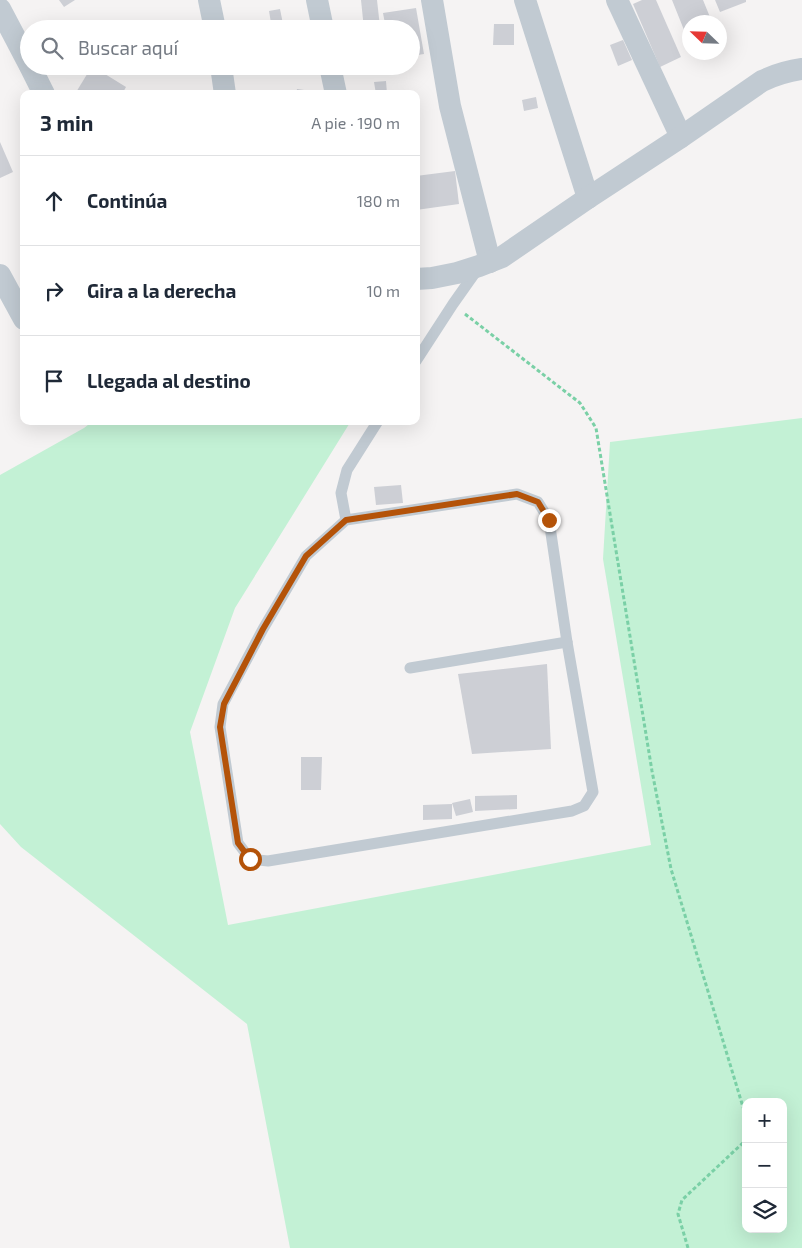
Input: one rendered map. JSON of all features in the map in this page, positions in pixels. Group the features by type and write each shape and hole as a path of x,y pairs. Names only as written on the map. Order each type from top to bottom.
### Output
{"street":[{"path":"209,0 213,20"},
{"path":"317,0 321,20"},
{"path":"432,0 450,106 484,264"},
{"path":"525,0 588,198"},
{"path":"617,0 681,137"},
{"path":"0,9 20,48"},
{"path":"420,279 457,273 502,257 762,81 782,73 802,69"},
{"path":"34,75 42,90"},
{"path":"222,75 224,90"},
{"path":"332,75 335,90"},
{"path":"0,275 5,298 20,315"}],"lane":[{"path":"420,355 453,304 484,264"},
{"path":"346,520 340,493 347,470 375,425"},
{"path":"517,494 538,502 549,520 567,642 593,792 584,806 572,812 268,861 250,859 238,843 220,727 224,704 263,629 306,556 346,520 517,494"},
{"path":"410,668 567,642"}],"path":[{"path":"453,304 580,403 596,428 652,771 671,869 742,1104"},
{"path":"688,1248 678,1214 682,1200 743,1143"}],"green space":[{"path":"802,418 802,1248 290,1248 247,1024 21,847 0,824 0,475 88,425 349,425 235,608 190,732 228,925 651,845 603,559 610,442"}],"building":[{"path":"59,0 75,0 64,7"},
{"path":"361,0 377,0 379,20 363,20"},
{"path":"642,0 656,0 681,57 660,67 633,4"},
{"path":"672,0 703,0 709,15 682,15 682,25"},
{"path":"715,0 746,0 746,2 720,12"},
{"path":"416,8 418,20 384,20 383,13"},
{"path":"280,9 282,20 270,20 269,11"},
{"path":"494,24 514,24 514,45 493,45"},
{"path":"420,31 424,54 420,55"},
{"path":"623,40 632,60 618,66 610,45"},
{"path":"87,75 107,75 126,87 124,90 77,90"},
{"path":"386,81 387,90 375,90 374,82"},
{"path":"536,97 538,108 524,111 522,100"},
{"path":"0,142 13,172 0,178"},
{"path":"455,171 459,204 420,209 420,175"},
{"path":"401,485 403,503 376,505 374,487"},
{"path":"547,664 551,749 472,754 458,674"},
{"path":"301,757 322,757 321,790 301,790"},
{"path":"517,795 517,809 475,811 475,796"},
{"path":"470,799 473,812 456,816 452,803"},
{"path":"452,804 452,819 423,820 423,805"}],"route":[{"path":"250,859 238,843 220,727 224,704 263,629 306,556 346,520 517,494 538,502 549,520"}]}
